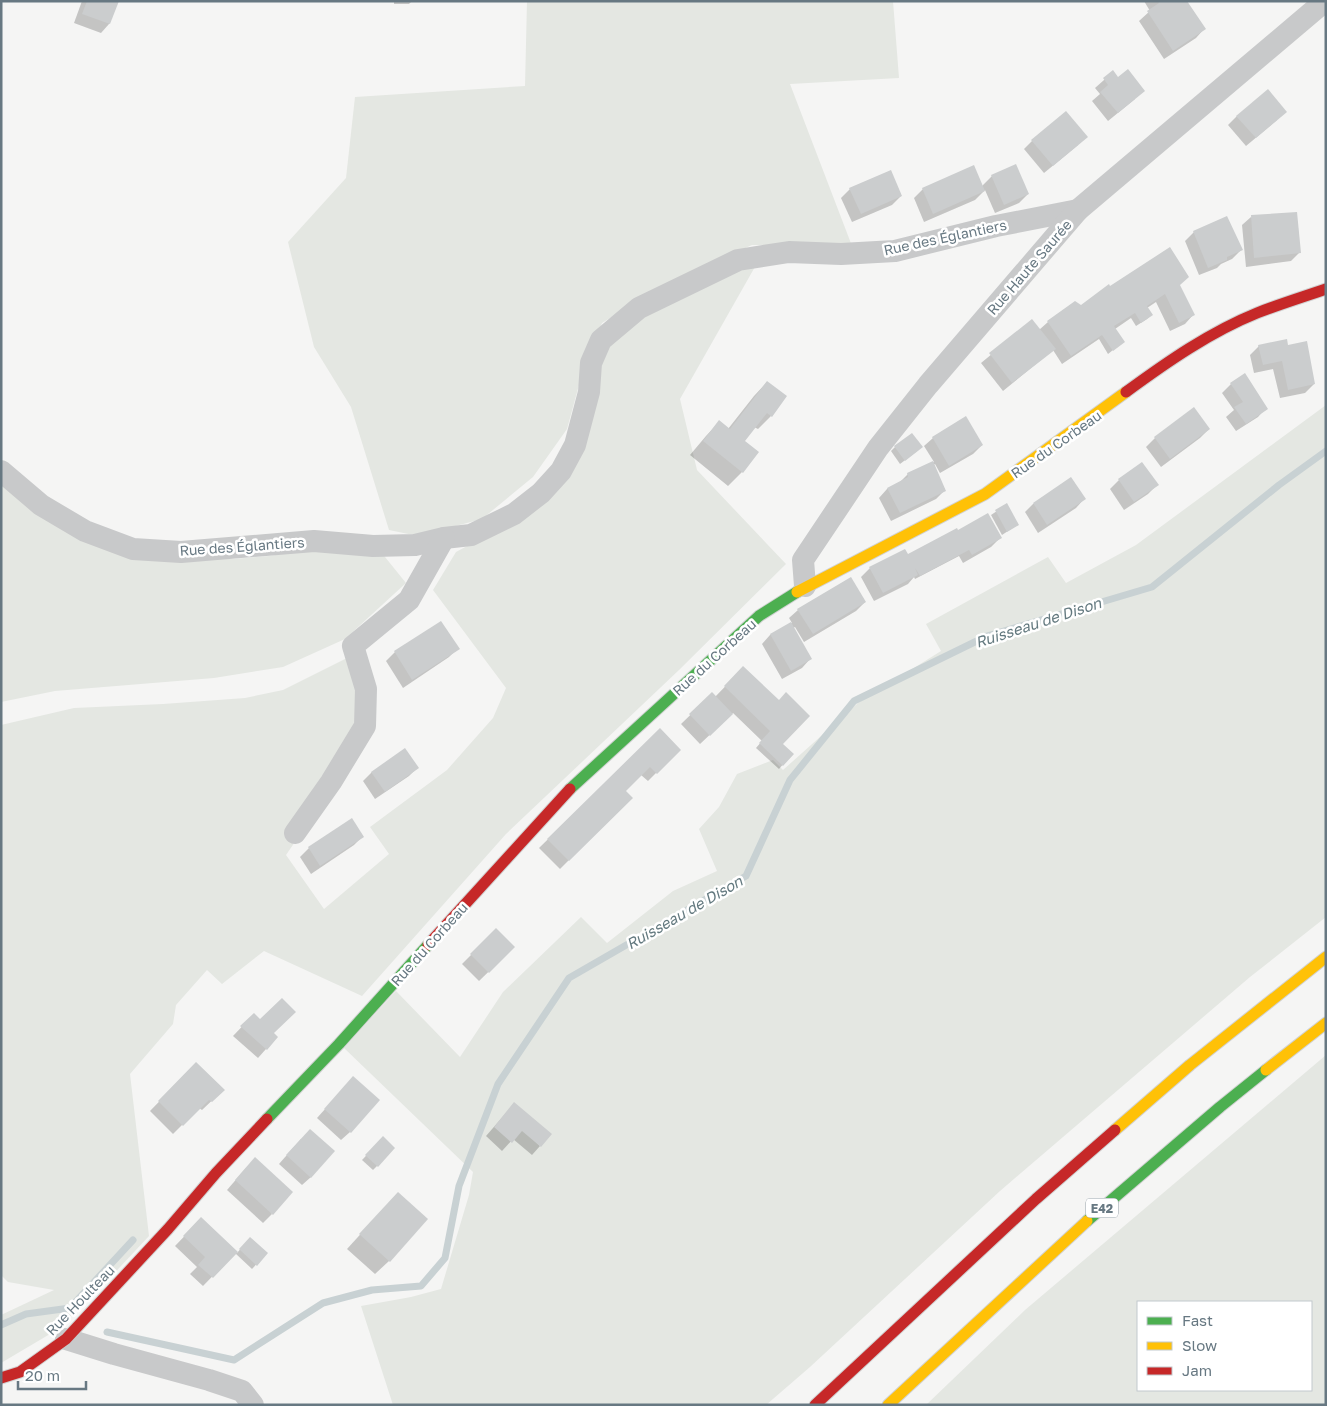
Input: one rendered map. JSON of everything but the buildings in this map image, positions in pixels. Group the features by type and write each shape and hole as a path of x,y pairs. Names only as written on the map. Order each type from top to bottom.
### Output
{"main road":[{"name":"Rue du Corbeau","path":"148,1250 216,1173 339,1044 579,779 759,616 805,586 985,494 1087,422 1149,375 1213,334 1257,313 1326,289"},
{"path":"815,1405 1036,1199 1190,1065 1326,957"},
{"name":"E42","path":"888,1405 1065,1240 1220,1107 1326,1023"},
{"name":"Rue Houlteau","path":"1,1378 20,1372 66,1339 148,1250"}],"street":[{"name":"Rue Haute Saurée","path":"805,586 803,560 878,448 928,385 1078,210 1325,1"},
{"name":"Rue des Églantiers","path":"1,471 41,505 85,531 133,549 181,552 314,541 374,546 415,545 444,538 470,535 514,514 541,493 562,471 575,445 589,392 591,362 601,340 640,308 738,260 789,252 841,254 895,251 996,226 1078,210"},
{"path":"295,833 332,782 365,726 366,689 353,646 409,600 444,538"},
{"path":"66,1339 234,1388 242,1391 253,1405"}],"shaded area":[{"path":"527,1 893,1 899,78 790,84 852,246 752,245 663,285 602,323 585,363 567,429 533,477 482,519 418,536 389,530 351,407 314,347 288,242 346,178 355,97 525,86"},
{"path":"760,258 680,399 697,470 786,564 679,670 506,834 362,996 264,951 222,984 207,970 176,1005 173,1024 130,1074 149,1236 93,1296 50,1334 1,1363 1,1315 54,1290 8,1282 1,1275 1,725 74,708 245,698 283,690 347,658 361,706 344,755 301,833 286,855 324,909 389,854 370,827 447,770 493,718 506,688 433,590 456,552 502,527 545,496 601,351 635,317"},
{"path":"1326,405 1326,917 1250,977 1000,1191 810,1367 766,1405 393,1405 361,1306 411,1297 441,1289 469,1195 473,1172 344,1048 396,991 460,1057 503,992 581,917 607,943 673,891 717,871 699,829 719,807 737,774 773,760 783,770 858,703 941,651 926,624 1048,557 1066,583 1136,545"},
{"path":"1,485 133,559 234,559 269,556 334,546 381,552 406,583 345,639 283,667 214,678 55,691 1,702"},
{"path":"1326,1055 1326,1405 926,1405 1025,1310"}],"waterway":[{"name":"Ruisseau de Dison","path":"107,1332 234,1360 323,1303 372,1290 421,1286 445,1258 459,1186 498,1084 569,978 746,876 790,780 854,701 987,636 1152,587 1279,485 1326,451"},
{"path":"1,1325 26,1314 70,1308 133,1240"}],"traffic: fast":[{"path":"570,789 759,616 797,592"},
{"path":"267,1119 339,1044 428,945"},
{"path":"1087,1221 1266,1070"}],"traffic: slow":[{"path":"797,592 985,494 1126,392"},
{"path":"1115,1130 1190,1065 1326,957"},
{"path":"1266,1070 1326,1023"},
{"path":"888,1405 1087,1221"}],"traffic: jam":[{"path":"1126,392 1173,359 1222,329 1257,313 1326,289"},
{"path":"428,945 570,789"},
{"path":"1,1378 20,1372 66,1339 267,1119"},
{"path":"815,1405 1036,1199 1115,1130"}]}
